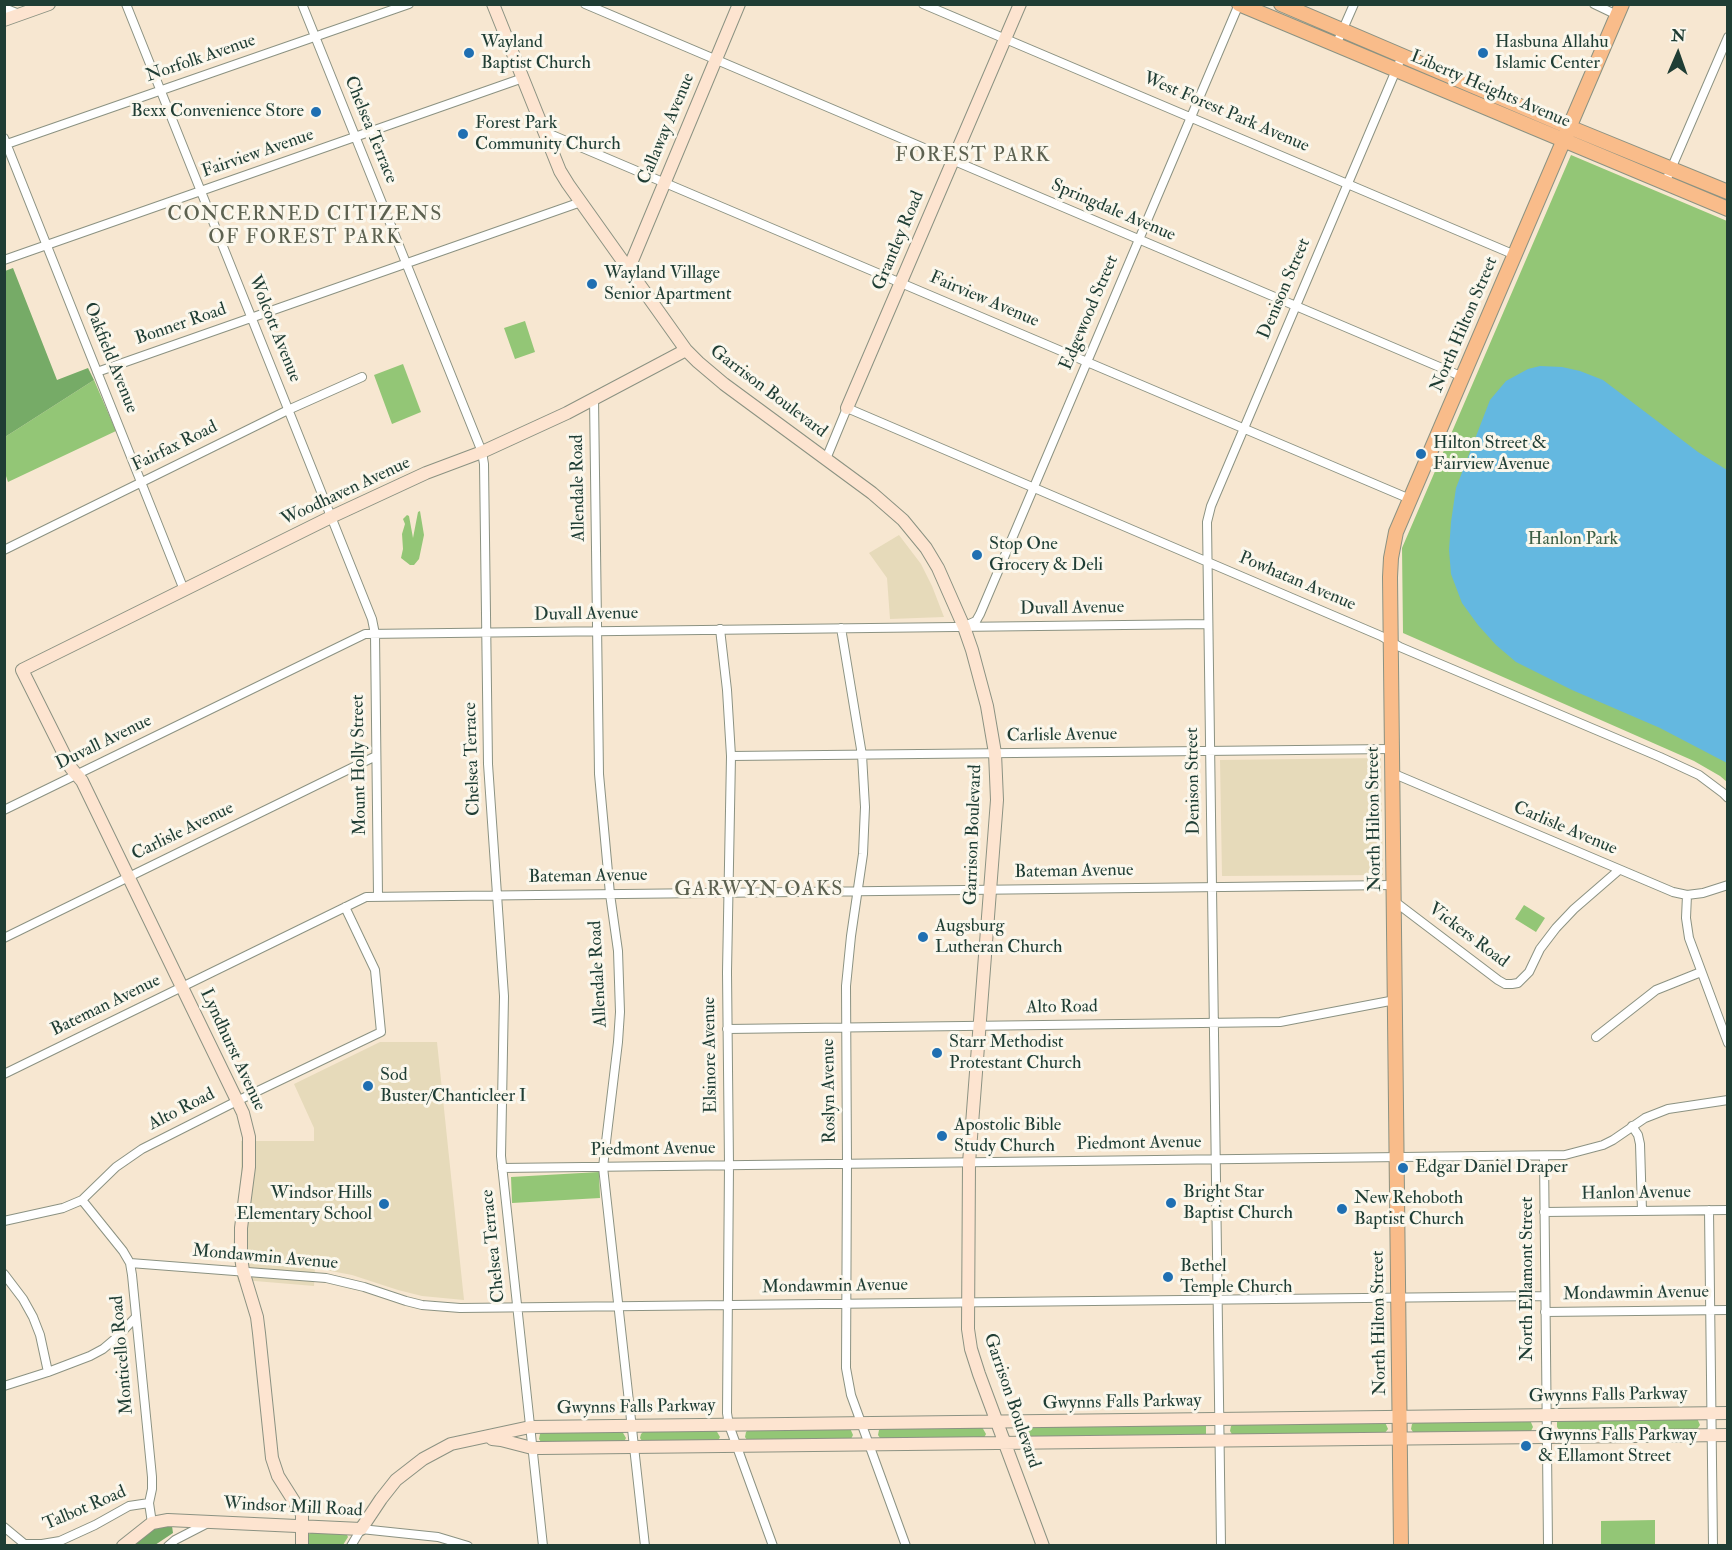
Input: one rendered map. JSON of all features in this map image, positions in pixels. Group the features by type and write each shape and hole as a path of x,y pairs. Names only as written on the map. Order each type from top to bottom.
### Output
{"main road":[{"path":"4,20 49,4"},
{"name":"Garrison Boulevard","path":"493,4 560,171 686,350 724,384 892,509 915,534 938,568 964,627 985,699 995,753 997,800 969,1162 968,1329 971,1349 1043,1545"},
{"name":"Callaway Avenue","path":"628,268 739,4"},
{"name":"Grantley Road","path":"848,408 1020,4"},
{"name":"Liberty Heights Avenue","path":"1239,4 1396,70 1566,134 1671,169 1728,192"},
{"name":"Liberty Heights Avenue","path":"1281,4 1402,56 1665,183 1728,209"},
{"name":"North Hilton Street","path":"1401,1545 1391,558 1396,532 1619,10"},
{"name":"Woodhaven Avenue","path":"22,670 332,517 426,473 482,452 567,413 686,350"},
{"name":"Lyndhurst Avenue","path":"22,670 129,877 238,1100 247,1124 249,1167 240,1243 243,1271 260,1333 274,1467 302,1514 302,1545"},
{"name":"Gwynns Falls Parkway","path":"361,1529 396,1480 436,1451 451,1444 530,1427 1728,1413"},
{"name":"Gwynns Falls Parkway","path":"482,1438 532,1448 1728,1435"},
{"name":"Windsor Mill Road","path":"152,1523 168,1520 361,1529"},
{"path":"123,1545 152,1523"}],"street":[{"name":"Wolcott Avenue","path":"126,4 332,517 372,619 375,634"},
{"name":"Chelsea Terrace","path":"302,4 482,452 484,464 488,764 505,1022 502,1168 543,1545"},
{"name":"Norfolk Avenue","path":"5,143 409,4"},
{"name":"Springdale Avenue","path":"585,4 1463,377"},
{"name":"West Forest Park Avenue","path":"923,4 1515,255"},
{"name":"Edgewood Street","path":"964,627 976,621 1239,4"},
{"path":"1336,45 1354,4"},
{"path":"1594,4 1619,10"},
{"path":"4,9 20,15"},
{"path":"1665,183 1728,38"},
{"name":"Denison Street","path":"1221,1545 1207,522 1402,56"},
{"name":"Fairview Avenue","path":"4,260 523,78"},
{"name":"Fairview Avenue","path":"545,132 1410,499"},
{"name":"Oakfield Avenue","path":"5,143 184,590"},
{"name":"Bonner Road","path":"97,372 581,202"},
{"name":"Fairfax Road","path":"4,550 288,410 362,377"},
{"name":"Allendale Road","path":"594,398 599,774 610,894 618,951 620,1012 603,1167 645,1545"},
{"name":"Grantley Road","path":"826,459 848,408"},
{"name":"Powhatan Avenue","path":"848,408 1685,768 1713,785 1728,798"},
{"name":"Duvall Avenue","path":"4,810 365,634 1208,624"},
{"name":"Roslyn Avenue","path":"841,628 862,754 865,807 865,831 848,963 846,1368 848,1382 868,1444 906,1545"},
{"name":"Elsinore Avenue","path":"720,630 731,756 728,892 727,1413 736,1446 773,1545"},
{"name":"Mount Holly Street","path":"375,634 378,896"},
{"name":"Carlisle Avenue","path":"731,756 1392,749"},
{"name":"Carlisle Avenue","path":"4,938 376,756"},
{"name":"Carlisle Avenue","path":"1392,773 1660,888 1687,895 1703,893 1728,885"},
{"name":"Vickers Road","path":"1394,901 1498,980 1505,984 1512,984 1523,978 1556,927 1619,870"},
{"name":"Bateman Avenue","path":"4,1074 366,897 1394,885"},
{"path":"1687,895 1686,926 1728,1043"},
{"name":"Alto Road","path":"4,1221 63,1208 82,1200 126,1159 142,1149 238,1100 381,1032 375,970 345,908"},
{"path":"1596,1037 1656,990 1701,972"},
{"name":"Alto Road","path":"728,1029 1291,1021 1395,1000"},
{"name":"Piedmont Avenue","path":"502,1168 1565,1155 1592,1149 1613,1140 1645,1118 1668,1109 1728,1100"},
{"path":"1632,1126 1638,1135 1640,1144 1642,1211"},
{"name":"North Ellamont Street","path":"1544,1156 1548,1545"},
{"name":"Monticello Road","path":"82,1200 130,1263 152,1477 149,1503 152,1523"},
{"path":"1709,1210 1713,1545"},
{"name":"Hanlon Avenue","path":"1544,1212 1728,1210"},
{"name":"Mondawmin Avenue","path":"130,1263 326,1278 422,1305 460,1308 1545,1296"},
{"path":"4,1274 33,1317 40,1335 48,1372"},
{"name":"Mondawmin Avenue","path":"1545,1312 1728,1310"},
{"path":"4,1386 78,1361 103,1349 136,1317"},
{"name":"Talbot Road","path":"4,1527 26,1545 44,1544 60,1541 129,1506 149,1503"},
{"path":"168,1545 212,1522"},
{"name":"Windsor Mill Road","path":"361,1529 468,1545"},
{"name":"Gwynns Falls Parkway","path":"351,1545 361,1529"}],"shaded area":[{"path":"899,535 921,564 944,617 890,619 887,578 869,553"},
{"path":"1381,758 1383,875 1222,876 1220,760"},
{"name":"Windsor Hills Elementary School","path":"380,1042 437,1042 464,1300 422,1296 352,1275 315,1268 314,1286 255,1281 238,1282 233,1247 241,1173 241,1141 314,1141 314,1128 294,1084"}],"green space":[{"name":"Hanlon Park","path":"1571,155 1727,221 1727,782 1694,761 1403,633 1402,548"},
{"path":"13,268 57,380 88,368 94,380 5,437 5,271"},
{"path":"525,321 535,352 515,359 504,328"},
{"path":"403,364 421,412 392,424 374,375"},
{"path":"94,380 116,431 8,482 5,473 5,437"},
{"path":"420,511 424,535 419,559 414,565 410,565 401,558 402,534 405,524 403,519 409,516 413,538"},
{"path":"1524,905 1545,918 1536,932 1515,919"},
{"path":"599,1172 600,1198 512,1203 511,1177"},
{"path":"1697,1418 1700,1425 1696,1431 1560,1431 1557,1427 1557,1422 1560,1420"},
{"path":"1530,1420 1533,1427 1531,1431 1413,1432 1411,1429 1415,1422"},
{"path":"1385,1422 1388,1429 1384,1434 1233,1436 1230,1431 1234,1424"},
{"path":"1206,1424 1204,1437 1019,1437 1015,1429 1017,1425"},
{"path":"982,1427 986,1434 984,1438 880,1438 878,1435 882,1428"},
{"path":"850,1428 853,1435 851,1439 747,1440 745,1437 749,1429"},
{"path":"716,1430 720,1437 718,1441 642,1441 640,1438 644,1431"},
{"path":"622,1431 626,1438 624,1442 541,1442 539,1439 543,1432"},
{"path":"1655,1520 1655,1545 1601,1545 1601,1521"},
{"path":"172,1526 173,1533 155,1545 132,1546 153,1528"},
{"path":"312,1532 344,1534 348,1537 343,1545 308,1546 308,1535"}],"water":[{"path":"1540,366 1580,371 1603,380 1698,452 1727,470 1727,763 1660,728 1572,690 1516,662 1496,645 1462,603 1451,574 1449,550 1456,488 1490,400 1506,381 1528,369"}],"place":[{"name":"Wayland Baptist Church","path":"469,53"},
{"name":"Hasbuna Allahu Islamic Center","path":"1483,53"},
{"name":"Bexx Convenience Store","path":"316,112"},
{"name":"Forest Park Community Church","path":"463,134"},
{"name":"Wayland Village Senior Apartment","path":"592,284"},
{"name":"Hilton Street & Fairview Avenue","path":"1421,454"},
{"name":"Stop One Grocery & Deli","path":"977,555"},
{"name":"Augsburg Lutheran Church","path":"923,937"},
{"name":"Starr Methodist Protestant Church","path":"937,1053"},
{"name":"Sod Buster/Chanticleer I","path":"368,1086"},
{"name":"Apostolic Bible Study Church","path":"942,1136"},
{"name":"Edgar Daniel Draper","path":"1403,1168"},
{"name":"Bright Star Baptist Church","path":"1171,1203"},
{"name":"Windsor Hills Elementary School","path":"384,1204"},
{"name":"New Rehoboth Baptist Church","path":"1342,1209"},
{"name":"Bethel Temple Church","path":"1168,1277"},
{"name":"Gwynns Falls Parkway & Ellamont Street","path":"1526,1446"}],"district":[{"name":"FOREST PARK","path":"973,157"},
{"name":"CONCERNED CITIZENS OF FOREST PARK","path":"305,228"},
{"name":"GARWYN OAKS","path":"759,891"}]}
